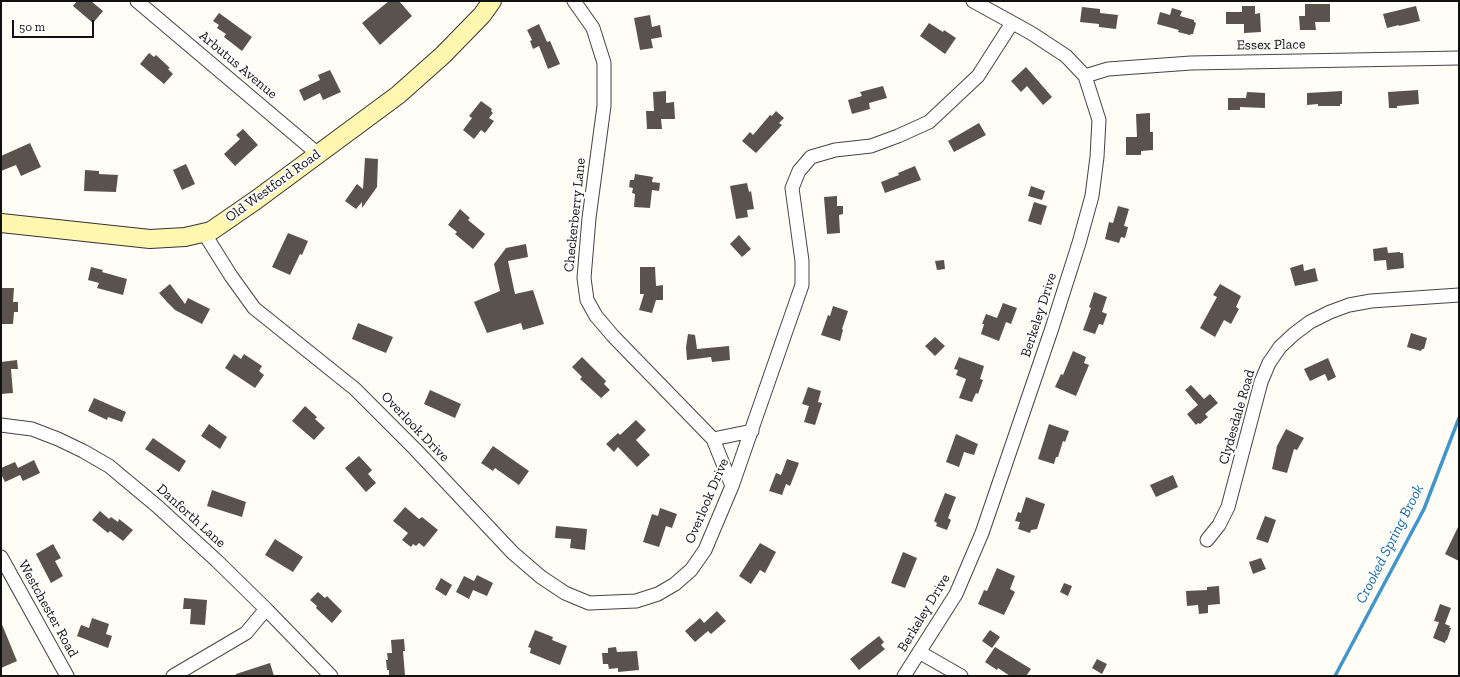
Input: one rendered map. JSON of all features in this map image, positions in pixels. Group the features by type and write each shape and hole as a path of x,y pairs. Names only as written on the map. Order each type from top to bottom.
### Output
{"main road":[{"name":"Old Westford Road","path":"1,223 150,239 185,237 211,231 398,95 443,54 482,15 492,1"}],"street":[{"name":"Arbutus Avenue","path":"137,1 318,154"},
{"name":"Checkerberry Lane","path":"574,1 593,28 604,63 604,106 589,218 584,278 587,300 596,316 613,336 713,439 732,486"},
{"name":"Berkeley Drive","path":"904,676 956,594 982,533 1052,331 1092,196 1097,157 1099,120 1085,76 1066,56 1031,33 973,1"},
{"name":"Overlook Drive","path":"204,233 231,276 254,308 355,389 513,553 541,577 565,593 589,603 636,601 658,594 675,584 691,570 705,550 732,486 802,285 802,261 792,188 799,171 810,157 835,150 871,146 929,122 978,76 1012,23"},
{"name":"Essex Place","path":"1085,76 1108,69 1192,63 1459,58"},
{"name":"Clydesdale Road","path":"1207,540 1218,525 1228,507 1261,382 1269,363 1280,347 1310,322 1349,305 1459,295"},
{"name":"Danforth Lane","path":"1,425 32,429 83,451 109,466 157,506 266,609 331,676"},
{"path":"713,439 752,431"},
{"name":"Westchester Road","path":"1,556 67,676"},
{"path":"173,676 246,633 266,609"},
{"path":"919,652 961,676"}],"building":[{"path":"77,1 91,1 103,11 93,23 73,6"},
{"path":"389,1 399,1 412,16 380,45 362,23"},
{"path":"1305,4 1330,4 1330,22 1315,22 1316,30 1300,30 1299,16 1305,16"},
{"path":"1242,6 1255,6 1255,14 1260,13 1261,32 1244,33 1244,24 1226,24 1226,12 1242,12"},
{"path":"1416,6 1420,21 1387,28 1383,14"},
{"path":"1082,7 1100,9 1100,13 1118,15 1116,29 1099,27 1099,24 1080,22"},
{"path":"1172,8 1182,11 1180,16 1194,20 1196,23 1193,34 1190,35 1178,32 1179,30 1157,24 1160,12 1170,15"},
{"path":"219,13 252,37 242,51 224,37 226,34 217,28 219,25 213,21"},
{"path":"650,15 652,27 660,25 662,37 651,39 653,48 640,50 634,18"},
{"path":"929,23 956,38 945,54 920,36"},
{"path":"539,24 547,42 550,41 560,64 548,69 539,46 533,49 530,41 532,40 527,30"},
{"path":"149,53 154,57 156,55 170,68 168,69 173,74 164,84 140,64"},
{"path":"1026,67 1052,97 1043,105 1027,86 1021,92 1011,81"},
{"path":"330,70 341,92 323,100 320,93 304,101 299,90 320,80 318,75"},
{"path":"883,86 887,98 869,103 870,109 852,114 848,100 862,96 860,92"},
{"path":"1418,90 1419,104 1389,108 1388,92"},
{"path":"666,91 666,103 674,102 675,119 661,119 662,129 647,129 646,111 654,111 653,92"},
{"path":"1342,91 1342,104 1340,104 1340,106 1318,106 1318,104 1307,105 1307,93"},
{"path":"1247,92 1265,93 1265,108 1240,107 1240,110 1228,110 1228,98 1246,98"},
{"path":"481,101 492,109 491,111 493,113 489,118 494,121 485,133 481,130 474,139 463,130 472,118 469,116"},
{"path":"776,111 784,118 779,123 782,125 756,153 742,141 750,132 753,135 770,115 772,116"},
{"path":"1150,113 1150,132 1153,132 1153,150 1141,151 1141,155 1126,155 1126,137 1137,137 1136,114"},
{"path":"979,123 986,135 954,152 948,141"},
{"path":"243,129 258,145 235,166 224,154 240,139 236,135"},
{"path":"30,143 41,167 21,176 16,165 1,171 1,156"},
{"path":"365,158 378,159 377,187 362,208 362,202 356,209 345,201 357,184 363,189"},
{"path":"186,164 195,184 182,190 173,170"},
{"path":"915,166 921,180 885,193 881,182 899,175 898,173"},
{"path":"85,170 99,171 99,174 118,175 116,192 84,191"},
{"path":"635,174 653,177 652,182 660,183 659,191 652,190 650,208 634,207 635,194 632,193 633,188 629,187 630,180 634,180"},
{"path":"747,183 749,192 751,191 754,209 747,210 748,217 736,219 730,186"},
{"path":"1031,186 1045,191 1042,200 1028,196"},
{"path":"837,196 837,206 843,206 843,214 839,215 840,233 827,234 824,197"},
{"path":"1034,202 1047,206 1041,225 1028,221"},
{"path":"1118,206 1129,209 1124,226 1128,227 1125,238 1121,237 1119,243 1105,239 1109,222 1113,223"},
{"path":"460,209 470,218 468,220 485,234 473,249 455,234 457,232 448,225"},
{"path":"288,233 308,241 302,255 300,254 290,275 272,267"},
{"path":"739,235 751,249 742,257 730,244"},
{"path":"526,244 528,257 508,261 515,294 533,290 544,324 523,330 521,323 487,333 474,302 500,291 494,264 506,248"},
{"path":"1387,247 1388,253 1403,253 1404,268 1387,270 1386,260 1374,261 1373,249"},
{"path":"944,260 945,269 937,270 935,261"},
{"path":"1303,264 1304,271 1315,268 1318,281 1295,286 1290,268"},
{"path":"91,267 103,270 102,272 127,279 123,295 97,288 99,283 88,280"},
{"path":"640,267 655,267 656,286 663,285 663,300 656,300 652,313 639,310 644,294 640,294"},
{"path":"170,284 185,304 188,298 210,309 202,324 175,310 159,293"},
{"path":"1220,284 1241,296 1236,307 1239,309 1231,324 1224,320 1215,337 1200,328 1217,297 1213,295"},
{"path":"1,288 14,288 13,302 18,302 18,312 14,312 13,324 1,324"},
{"path":"1094,292 1107,297 1102,312 1107,314 1103,325 1099,324 1095,334 1083,330 1091,308 1089,307"},
{"path":"1003,303 1017,308 1011,324 1006,322 999,341 981,334 984,324 982,324 986,314 997,318"},
{"path":"833,306 848,311 840,341 821,335"},
{"path":"358,323 393,337 386,353 352,339"},
{"path":"1411,333 1427,338 1424,349 1421,351 1407,347"},
{"path":"688,334 695,335 697,349 729,346 730,360 712,362 711,357 687,360 686,347"},
{"path":"935,337 945,346 935,356 925,346"},
{"path":"1073,351 1086,357 1084,363 1089,365 1076,396 1055,387 1061,374 1063,375"},
{"path":"234,354 241,359 244,354 262,366 259,371 264,375 255,388 225,368"},
{"path":"582,357 606,381 604,384 610,390 601,398 580,379 582,377 572,367"},
{"path":"959,357 984,366 980,379 983,380 978,394 976,393 972,402 959,398 966,379 956,375 958,370 954,369"},
{"path":"1328,358 1336,377 1328,381 1325,374 1310,381 1304,369"},
{"path":"17,360 18,369 11,369 13,393 1,394 1,362"},
{"path":"1191,385 1204,399 1210,394 1218,403 1205,414 1208,417 1200,424 1198,423 1196,425 1187,414 1198,405 1185,390"},
{"path":"808,387 821,391 818,402 822,403 815,425 804,422 809,406 802,404"},
{"path":"430,390 461,404 455,418 424,404"},
{"path":"94,398 126,412 122,422 108,417 107,420 88,411"},
{"path":"305,406 317,417 315,419 325,428 314,440 292,421"},
{"path":"636,420 646,430 636,440 650,455 637,467 618,447 614,452 606,444 618,433 620,435"},
{"path":"209,424 227,437 220,449 201,436"},
{"path":"1049,424 1069,431 1065,442 1063,441 1054,464 1038,459"},
{"path":"1286,429 1304,438 1297,450 1294,449 1287,473 1272,469 1277,446"},
{"path":"956,434 978,444 974,455 964,452 959,467 946,462"},
{"path":"153,438 186,461 179,472 145,449"},
{"path":"493,446 529,471 519,485 495,468 493,471 481,463"},
{"path":"359,456 372,470 368,474 376,483 366,492 345,468"},
{"path":"787,459 799,463 790,486 786,484 782,495 769,491 776,473 781,475"},
{"path":"34,460 40,473 23,481 20,475 5,482 1,474 1,468 15,462 18,468"},
{"path":"1173,475 1178,487 1156,497 1150,485"},
{"path":"212,490 246,502 242,517 207,506"},
{"path":"945,493 956,497 948,518 951,520 947,530 936,526 937,523 934,521"},
{"path":"1026,497 1045,504 1037,529 1031,530 1030,533 1018,529 1020,522 1015,521 1018,512 1021,513"},
{"path":"405,507 419,519 422,517 438,530 424,547 419,543 416,546 413,544 411,547 402,540 408,533 393,521"},
{"path":"660,508 677,514 672,528 666,526 659,547 643,542 652,514 658,516"},
{"path":"100,511 109,519 111,517 118,522 119,519 133,530 123,541 110,531 108,533 92,520"},
{"path":"1265,516 1276,520 1268,543 1256,539"},
{"path":"1459,525 1459,561 1445,554"},
{"path":"556,526 587,529 585,550 570,548 571,539 555,538"},
{"path":"275,539 303,557 293,572 265,555"},
{"path":"760,543 776,552 765,573 760,570 751,584 739,576"},
{"path":"53,544 61,558 55,561 63,576 51,583 36,554"},
{"path":"903,552 917,558 905,588 891,583"},
{"path":"1261,558 1266,569 1253,574 1249,562"},
{"path":"997,568 1015,576 1010,589 1015,592 1004,615 978,604 984,590 987,591"},
{"path":"477,575 493,583 487,596 473,590 469,599 456,592 464,576 474,581"},
{"path":"441,578 452,585 446,596 435,589"},
{"path":"1064,583 1072,586 1068,596 1060,592"},
{"path":"1219,586 1220,604 1208,605 1208,613 1199,614 1198,605 1187,606 1186,591 1207,590 1207,587"},
{"path":"318,592 325,598 327,596 342,611 332,623 310,600"},
{"path":"184,598 207,600 205,625 190,624 191,609 183,609"},
{"path":"1440,604 1451,608 1445,624 1451,628 1445,643 1433,638 1439,622 1434,621"},
{"path":"717,611 726,621 711,634 708,631 695,642 685,631 700,618 704,623"},
{"path":"92,618 109,624 106,634 112,636 108,648 77,636 81,625 89,628"},
{"path":"1,622 17,661 1,668"},
{"path":"535,630 553,637 552,640 567,646 560,665 530,653 531,648 528,647"},
{"path":"990,630 1000,637 992,648 982,641"},
{"path":"879,636 884,642 881,645 885,649 859,670 850,659"},
{"path":"404,639 405,651 403,651 405,675 389,676 386,660 388,660 387,653 392,653 391,640"},
{"path":"616,647 617,652 637,651 639,670 618,672 618,668 609,669 608,664 603,664 602,653 608,653 608,648"},
{"path":"995,647 1031,669 1026,676 1010,676 985,662"},
{"path":"1097,659 1107,664 1102,674 1092,668"},
{"path":"270,663 274,676 236,676 236,674"}],"waterway":[{"name":"Crooked Spring Brook","path":"1335,676 1424,509 1459,418"}]}
